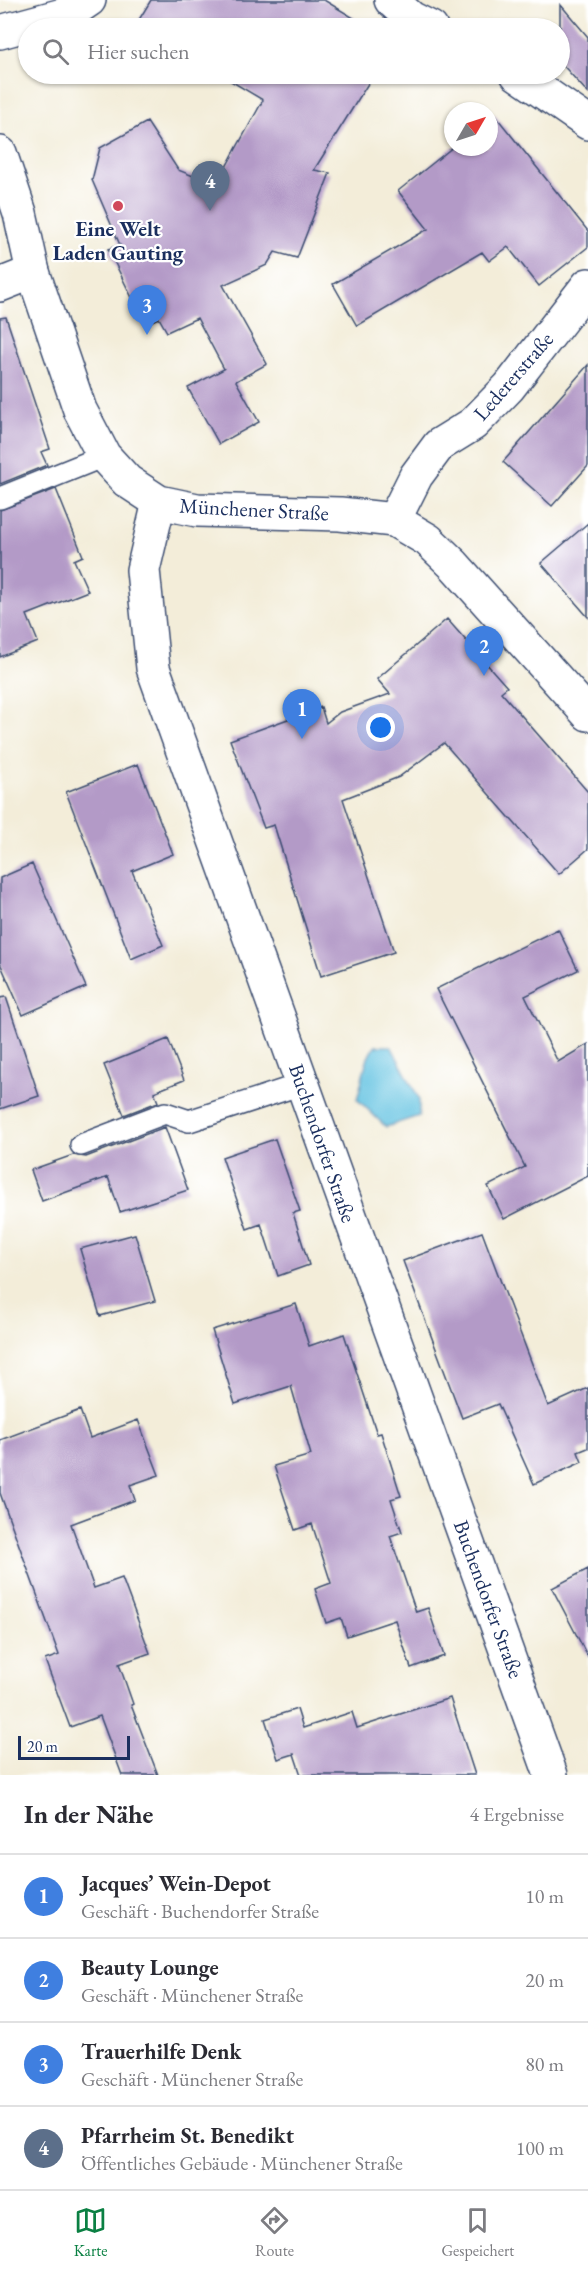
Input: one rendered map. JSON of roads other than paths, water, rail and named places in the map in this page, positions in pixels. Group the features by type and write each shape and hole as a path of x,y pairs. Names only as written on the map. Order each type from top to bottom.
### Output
{"street":[{"path":"52,18 70,13 89,0"},
{"path":"391,0 411,18"},
{"path":"0,32 18,27"},
{"path":"531,84 588,123"},
{"name":"Münchener Straße","path":"0,153 20,213 33,272 80,410 104,456 127,481 159,502 197,510 340,514 394,520 428,540 454,565 588,714"},
{"path":"0,285 33,272"},
{"name":"Ledererstraße","path":"394,520 416,476 439,446 472,424 509,387 588,285"},
{"name":"Buchendorfer Straße","path":"159,502 143,570 153,668 551,1775"}],"lane":[{"path":"0,498 104,456"},
{"path":"81,1145 165,1113 189,1121 303,1084"}],"water":[{"path":"375,1046 391,1046 419,1099 419,1116 386,1127 357,1099 366,1065"}],"place":[{"name":"Eine Welt Laden Gauting","path":"118,206"},
{"name":"Pfarrheim St. Benedikt","path":"210,211"},
{"name":"Trauerhilfe Denk","path":"147,335"},
{"name":"Beauty Lounge","path":"484,676"},
{"name":"Jacques’ Wein-Depot","path":"302,739"}]}
